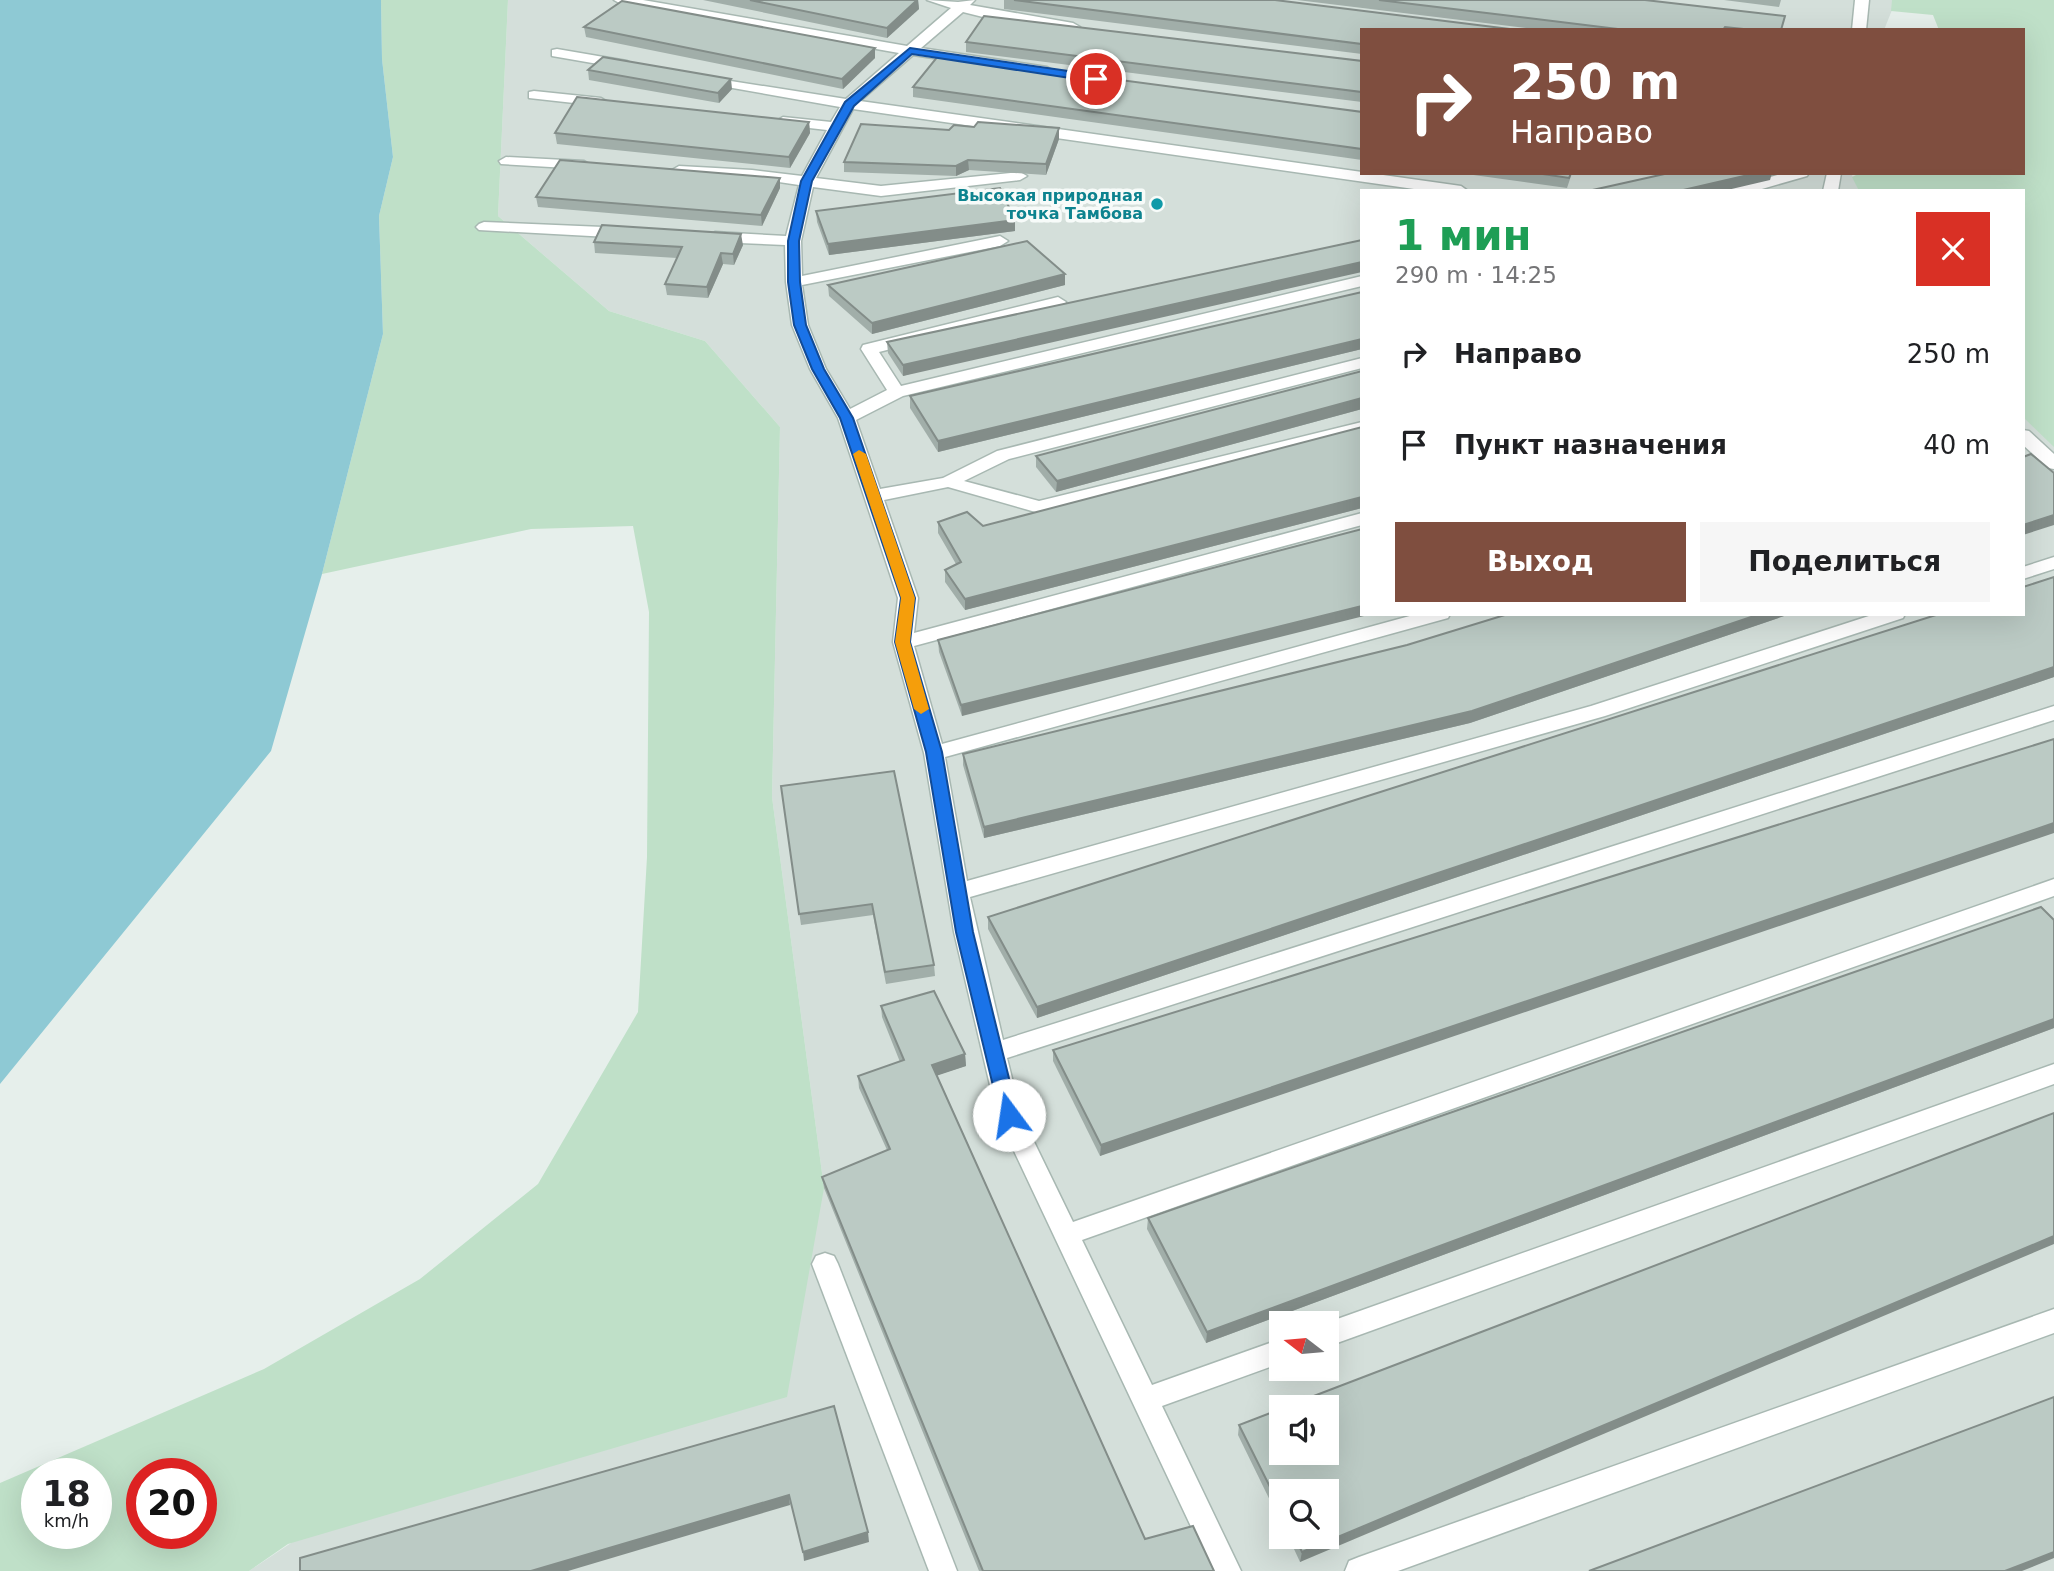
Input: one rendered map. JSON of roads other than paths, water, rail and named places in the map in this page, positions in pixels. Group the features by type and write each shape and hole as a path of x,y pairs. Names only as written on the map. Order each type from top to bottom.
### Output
{"lane":[{"path":"621,0 910,51 1060,73"},
{"path":"934,0 964,4 991,15 1087,29"},
{"path":"1859,28 1862,0"},
{"path":"964,4 849,104 807,181 793,241 794,282 800,325 818,369 847,418 908,598 903,642 934,752 957,892 1009,1115 1227,1571"},
{"path":"557,53 639,67"},
{"path":"694,77 849,104 1447,189"},
{"path":"534,95 615,104"},
{"path":"762,119 837,127"},
{"path":"506,161 602,166"},
{"path":"670,170 752,174 881,191 1020,176"},
{"path":"1744,189 1795,175"},
{"path":"484,227 649,234"},
{"path":"704,237 793,241"},
{"path":"794,282 1000,241"},
{"path":"847,418 897,392 1360,281"},
{"path":"897,392 869,349 1058,302"},
{"path":"874,496 948,482 1003,455 1360,364"},
{"path":"948,482 1039,507 1360,428"},
{"path":"2032,453 2054,464"},
{"path":"903,642 1360,520"},
{"path":"2025,572 2054,563"},
{"path":"934,752 1434,616"},
{"path":"957,892 1598,711 1890,616"},
{"path":"993,1053 2054,713"},
{"path":"1066,1235 2054,887"},
{"path":"1339,1330 2054,1074"},
{"path":"825,1264 943,1571"},
{"path":"1359,1571 2054,1321"},
{"path":"1145,1400 1269,1355"}],"water":[{"path":"0,0 381,0 382,59 393,157 379,216 383,334 322,574 271,751 0,1084"}],"place":[{"name":"Высокая природная точка Тамбова","path":"1157,204"}]}
